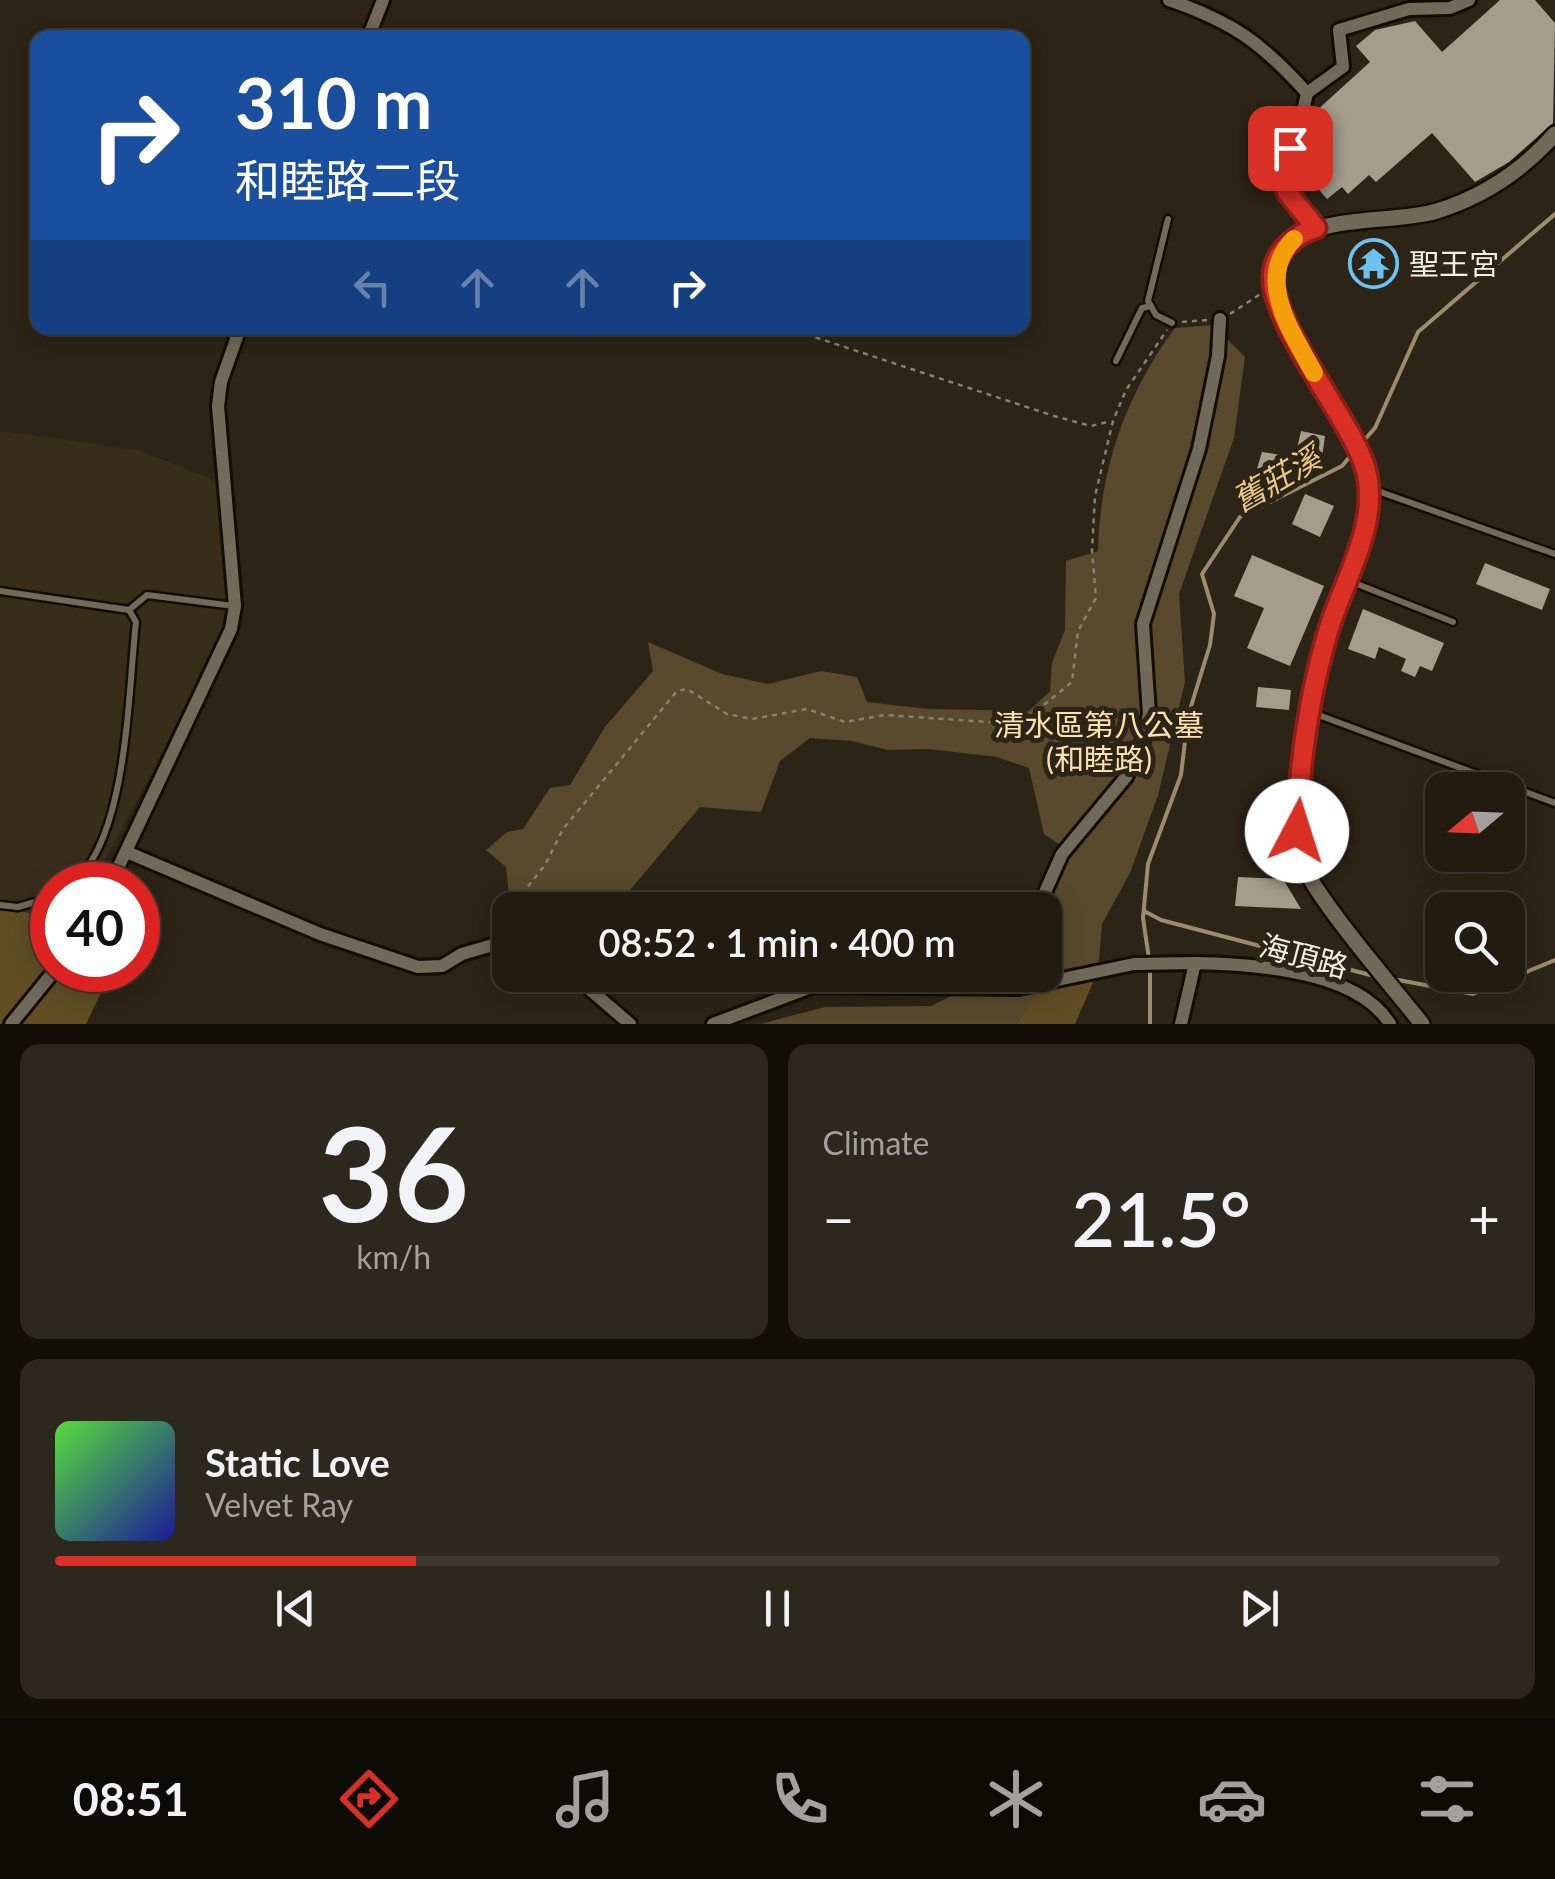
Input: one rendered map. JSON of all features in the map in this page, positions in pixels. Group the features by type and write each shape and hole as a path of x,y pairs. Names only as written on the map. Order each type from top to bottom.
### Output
{"street":[{"path":"371,30 384,0"},
{"path":"1169,0 1236,26 1266,48 1306,94"},
{"path":"1316,228 1287,192 1280,166 1299,130 1306,94 1342,67 1339,30 1409,9 1450,8 1469,0"},
{"path":"1422,1024 1314,885 1298,853 1298,804 1311,712 1326,637 1366,526 1370,488 1364,464 1295,338 1272,277 1279,255 1302,232 1419,215 1464,202 1497,185 1555,134"},
{"path":"1046,892 1062,854 1126,777 1144,740 1149,714 1144,624 1199,449 1218,356 1220,320"},
{"path":"123,862 232,630 235,606 218,406 221,382 238,335"},
{"path":"129,852 320,934 418,966 442,966 492,945"},
{"path":"1181,1024 1188,1008 1195,963"},
{"name":"海頂路","path":"1062,979 1134,964 1266,964 1369,999 1390,1024"},
{"path":"11,1024 37,992"},
{"path":"593,992 630,1024"},
{"path":"713,1024 798,992"}],"lane":[{"path":"1168,218 1151,278 1151,306 1156,315 1172,322"},
{"path":"1116,361 1142,308 1151,306"},
{"path":"1370,488 1555,554"},
{"path":"1346,580 1453,622"},
{"path":"0,590 129,610 148,595 235,606"},
{"path":"88,862 101,846 118,783 136,622 129,610"},
{"path":"1311,712 1555,803"},
{"path":"0,905 30,903"}],"path":[{"path":"523,892 545,865 563,829 676,691 687,689 728,714 752,719 807,710 845,722 885,714 1003,723 1034,713 1058,695 1072,682 1076,642 1096,598 1095,496 1113,421 1126,390 1172,322 1220,320 1247,306 1268,288 1272,277"},
{"path":"808,335 1054,416 1091,426 1113,421"}],"shaded area":[{"path":"0,431 138,450 215,480 234,619 104,862 30,862 30,913 0,909"},
{"path":"0,909 30,913 30,992 101,992 86,1024 0,1024"},
{"path":"1098,971 1075,1024 1017,1024 1037,992 1062,992 1062,982"}],"green space":[{"name":"清水區第八公墓 (和睦路)","path":"1213,325 1245,357 1234,438 1179,594 1185,682 1158,795 1130,873 1102,924 1098,971 1062,982 1062,892 1054,892 1067,859 1059,844 1044,834 1029,768 997,757 929,749 888,750 852,741 810,738 780,761 761,812 700,807 630,892 509,892 506,867 486,850 507,832 523,829 550,788 570,785 605,727 653,671 648,642 722,674 768,684 821,671 857,677 867,702 927,709 1029,711 1050,691 1052,663 1065,630 1066,561 1098,551 1104,490 1119,433 1143,379 1175,328"},
{"name":"清水區第八公墓 (和睦路)","path":"959,992 1038,992 1017,1024 760,1024 825,1007 931,1006"}],"building":[{"path":"1500,0 1535,0 1555,23 1553,123 1509,162 1475,182 1432,133 1376,182 1369,175 1348,194 1342,187 1327,199 1307,176 1321,163 1304,142 1324,123 1315,112 1370,62 1356,46 1375,30 1415,21 1442,52"},
{"path":"1301,431 1325,436 1320,472 1287,465 1280,490 1253,482 1262,452 1295,457"},
{"path":"1305,494 1334,506 1320,537 1292,524"},
{"path":"1252,555 1324,586 1290,666 1247,648 1264,608 1234,596"},
{"path":"1485,563 1550,589 1542,610 1476,584"},
{"path":"1363,609 1444,643 1432,671 1420,666 1415,677 1401,671 1406,659 1379,647 1375,659 1348,649"},
{"path":"1258,687 1291,690 1289,710 1256,707"},
{"path":"1238,877 1283,879 1301,909 1235,906"}],"waterway":[{"name":"舊莊溪","path":"1359,446 1375,428 1418,332 1555,214"},
{"name":"舊莊溪","path":"1149,959 1143,918 1148,864 1181,775 1188,716 1210,645 1214,614 1202,574 1240,517 1342,466 1353,453"},
{"path":"1144,911 1161,920 1374,976"},
{"path":"1393,979 1473,994 1555,960"},
{"name":"舊莊溪","path":"1150,968 1150,1024"}],"slow traffic":[{"path":"1294,239 1279,255 1272,277 1295,338 1314,373"}],"place":[{"name":"聖王宮","path":"1374,263"}],"route":[{"path":"1290,148 1280,166 1287,192 1316,228 1302,232 1279,255 1272,277 1295,338 1364,464 1370,488 1366,526 1326,637 1311,712 1297,831"}]}
